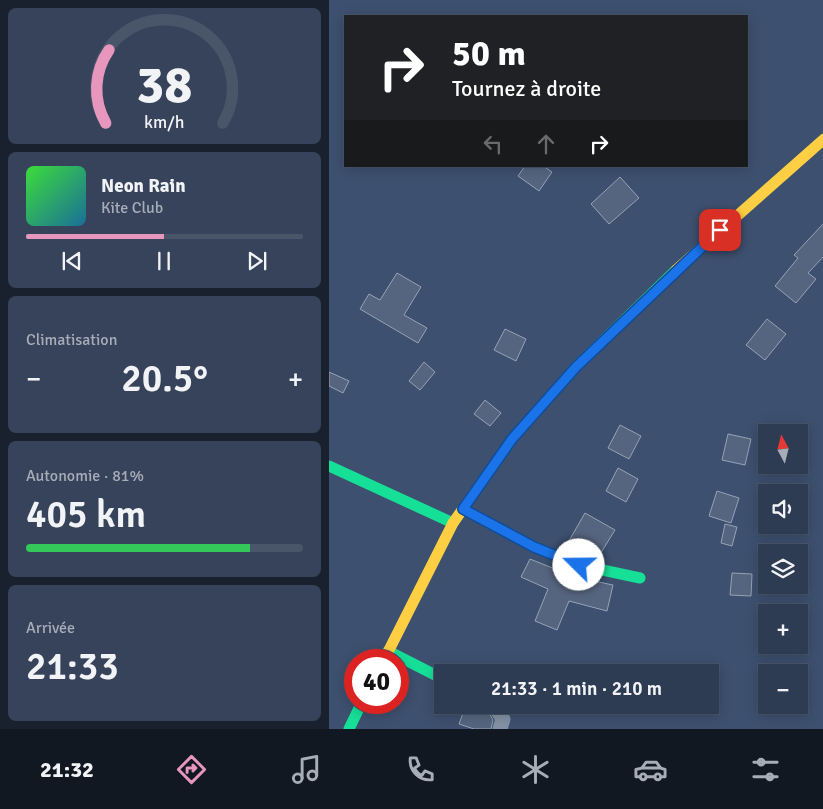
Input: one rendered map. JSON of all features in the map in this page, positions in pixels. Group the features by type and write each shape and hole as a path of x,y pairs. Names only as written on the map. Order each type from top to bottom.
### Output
{"main road":[{"path":"390,649 453,524 512,439 576,367 705,243 823,139"},
{"path":"329,466 453,524"},
{"path":"463,509 534,547 579,565 640,578"},
{"path":"409,665 434,675"},
{"path":"349,729 356,714"}],"street":[{"path":"500,714 503,719 500,729"}],"building":[{"path":"524,167 544,167 552,172 539,191 518,176"},
{"path":"620,177 639,198 609,224 591,204"},
{"path":"824,223 824,256 808,273 816,279 796,303 775,286 798,258 794,255"},
{"path":"397,273 421,287 404,315 427,328 418,343 360,309 369,294 380,300"},
{"path":"767,319 786,334 765,360 746,345"},
{"path":"505,329 526,339 516,361 494,350"},
{"path":"424,362 435,372 420,390 409,381"},
{"path":"329,372 349,381 343,393 329,386"},
{"path":"485,400 501,413 490,426 474,414"},
{"path":"620,425 641,436 629,459 608,448"},
{"path":"728,434 751,439 745,465 722,460"},
{"path":"618,468 638,479 626,502 606,491"},
{"path":"717,491 739,498 731,523 709,516"},
{"path":"585,513 615,530 599,556 566,546"},
{"path":"725,524 737,527 732,546 721,543"},
{"path":"530,559 575,577 613,585 607,611 569,601 557,630 535,621 548,589 521,577"},
{"path":"732,573 752,574 751,596 730,595"},
{"path":"463,714 490,714 493,720 491,729 474,729 459,724"}],"traffic: fast":[{"path":"474,493 512,439 576,367 676,270"},
{"path":"329,466 453,523"},
{"path":"463,509 534,547 579,565 640,578"},
{"path":"409,662 434,674"},
{"path":"349,729 356,714"}],"traffic: slow":[{"path":"676,270 824,139"},
{"path":"390,649 453,523 474,493"}],"route":[{"path":"579,565 534,547 463,509 512,439 576,367 720,230"}]}
